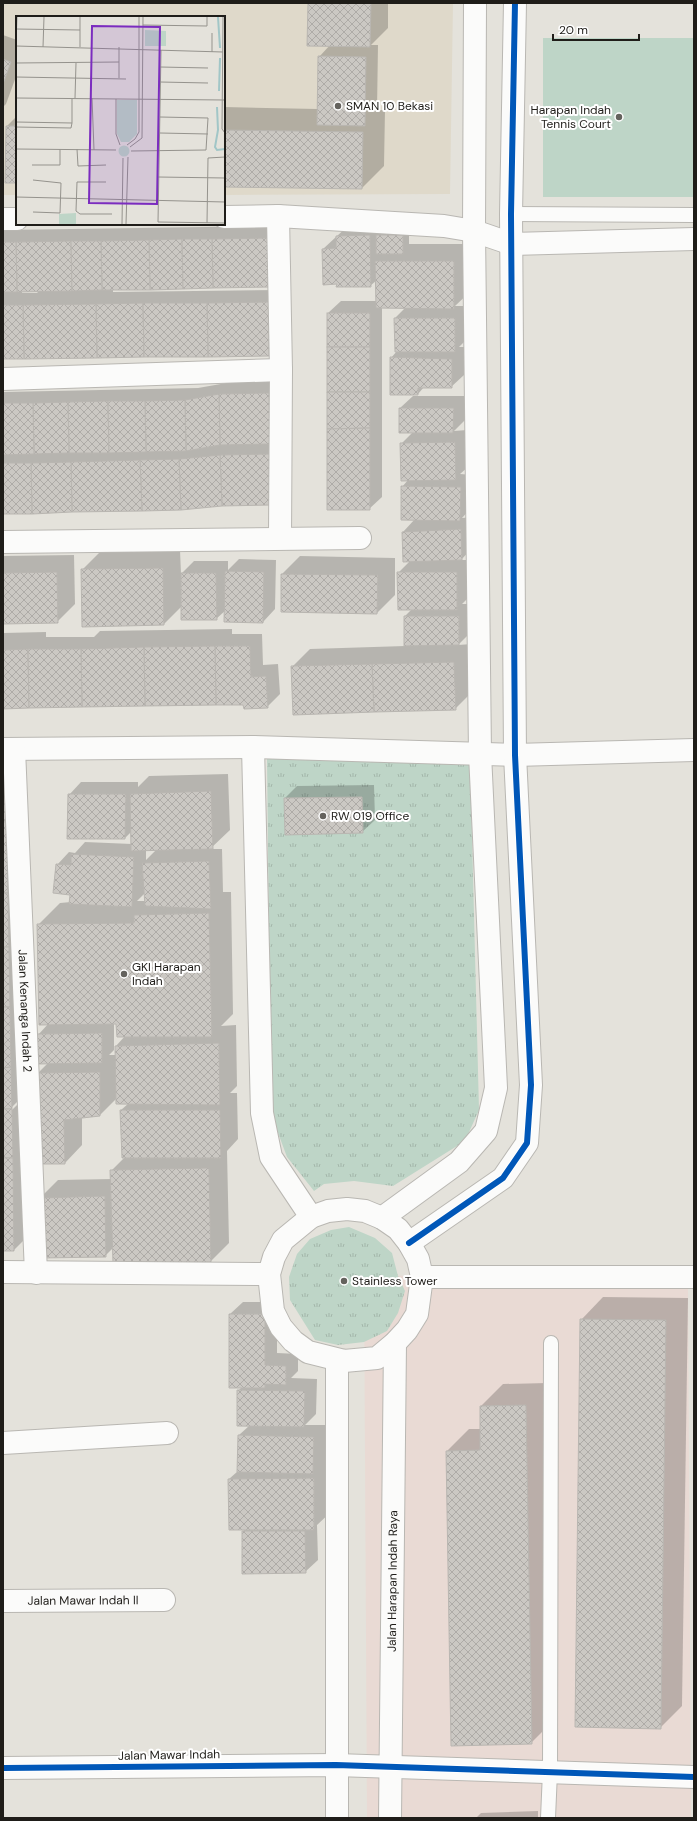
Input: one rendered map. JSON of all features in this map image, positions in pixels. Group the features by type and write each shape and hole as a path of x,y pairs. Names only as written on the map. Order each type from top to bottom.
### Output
{"street":[{"path":"382,1218 459,1162 486,1131 496,1088 480,754 474,231 476,3"},
{"path":"409,1243 503,1178 527,1143 530,1085 515,754 511,214 515,3"},
{"path":"278,216 281,370 280,538"},
{"path":"225,217 278,216 444,226 474,231 512,244 694,239"},
{"path":"3,219 16,219"},
{"path":"3,379 281,370"},
{"path":"3,542 360,538"},
{"path":"253,747 262,1113 271,1157 311,1217"},
{"path":"8,749 253,747 480,754 694,750"},
{"name":"Jalan Kenanga Indah 2","path":"8,749 36,1273"},
{"path":"347,1209 365,1211 382,1218 398,1229 409,1243 418,1259 422,1277 417,1314 407,1330 395,1343 377,1358 344,1361 308,1352 293,1341 281,1327 273,1311 269,1274 274,1257 283,1240 311,1217 328,1210 347,1209"},
{"path":"3,1272 269,1274"},
{"path":"422,1277 694,1277"},
{"name":"Jalan Harapan Indah Raya","path":"390,1818 395,1343"},
{"path":"337,1360 337,1818"},
{"path":"3,1443 167,1433"},
{"name":"Jalan Mawar Indah II","path":"3,1600 164,1600"},
{"name":"Jalan Mawar Indah","path":"3,1768 336,1765 694,1777"}],"lane":[{"path":"511,214 694,215"},
{"path":"548,1818 550,1772 551,1342"}],"shaded area":[{"name":"SMAN 10 Bekasi","path":"3,3 453,3 450,194 225,195 225,16 16,16 16,195 3,195"},
{"path":"364,1274 688,1289 691,1818 367,1818"}],"green space":[{"name":"Harapan Indah Tennis Court","path":"543,38 694,38 694,197 543,197"},
{"path":"470,758 479,1110 465,1141 393,1186 354,1181 324,1184 314,1191 287,1157 271,1114 267,759"},
{"path":"349,1227 375,1238 392,1253 398,1276 405,1291 398,1313 387,1331 364,1342 338,1345 315,1340 290,1300 289,1277 297,1254 310,1239 331,1230"}],"building":[{"path":"308,3 371,3 370,47 307,46"},
{"path":"318,56 366,57 365,126 317,125"},
{"path":"3,59 11,62 3,84"},
{"path":"6,126 16,126 16,183 5,183"},
{"path":"225,130 363,132 362,189 225,187"},
{"path":"370,235 371,287 336,287 337,284 323,285 322,249 336,248 336,236"},
{"path":"376,235 403,235 403,254 376,254"},
{"path":"269,238 270,287 213,288 212,239"},
{"path":"182,239 183,289 150,290 149,240"},
{"path":"182,239 212,239 213,288 183,289"},
{"path":"149,240 150,290 102,290 101,241"},
{"path":"71,241 72,291 17,292 16,242"},
{"path":"71,241 101,241 102,290 72,291"},
{"path":"3,242 16,242 17,292 3,292"},
{"path":"375,261 454,261 454,309 376,308"},
{"path":"269,302 269,356 208,357 207,303"},
{"path":"143,303 144,357 97,358 96,304"},
{"path":"143,303 207,303 208,357 144,357"},
{"path":"96,304 97,358 24,359 23,305"},
{"path":"3,305 23,305 24,359 3,359"},
{"path":"327,313 370,313 370,347 327,347"},
{"path":"394,318 455,318 455,352 395,352"},
{"path":"327,347 370,347 370,392 327,392"},
{"path":"390,357 452,359 452,388 418,388 418,395 390,395"},
{"path":"327,392 370,392 370,428 327,429"},
{"path":"269,393 270,444 220,445 219,394"},
{"path":"219,394 220,445 186,451 185,400"},
{"path":"185,400 186,451 146,452 145,401"},
{"path":"108,401 109,453 69,453 68,402"},
{"path":"108,401 145,401 146,452 109,453"},
{"path":"68,402 69,453 34,454 33,403"},
{"path":"3,403 33,403 34,454 3,455"},
{"path":"399,408 454,408 453,433 399,433"},
{"path":"370,428 370,510 327,510 327,429"},
{"path":"455,442 456,480 401,481 400,443"},
{"path":"270,454 271,505 222,506 220,455"},
{"path":"220,455 222,506 181,510 179,459"},
{"path":"179,459 181,510 142,511 140,460"},
{"path":"140,460 142,511 72,512 71,462"},
{"path":"71,462 72,512 32,514 31,463"},
{"path":"3,463 31,463 32,514 3,514"},
{"path":"401,486 461,487 460,521 401,520"},
{"path":"461,529 462,560 403,562 402,532"},
{"path":"163,568 164,625 82,627 81,569"},
{"path":"225,571 264,572 263,623 224,622"},
{"path":"57,572 58,623 3,624 3,573"},
{"path":"397,572 457,572 457,610 398,610"},
{"path":"181,573 216,573 217,620 181,620"},
{"path":"281,574 378,575 377,614 281,612"},
{"path":"404,616 459,616 459,645 404,646"},
{"path":"215,646 250,646 251,677 266,676 268,708 244,709 243,705 216,705"},
{"path":"215,646 216,705 145,706 144,647"},
{"path":"144,647 145,706 82,707 81,649"},
{"path":"28,649 29,708 3,709 3,650"},
{"path":"28,649 81,649 82,707 29,708"},
{"path":"454,662 456,710 374,712 372,664"},
{"path":"372,664 374,712 293,715 291,666"},
{"path":"3,777 6,777 7,822 3,822"},
{"path":"211,791 213,849 131,851 130,794"},
{"path":"68,794 126,794 125,839 67,839"},
{"name":"RW 019 Office","path":"362,797 363,833 285,835 284,798"},
{"path":"3,822 7,822 8,893 3,893"},
{"path":"71,854 134,857 132,907 69,904 70,895 53,893 56,864 71,865"},
{"path":"209,861 211,909 145,906 142,863"},
{"path":"3,893 8,893 9,947 3,947"},
{"name":"GKI Harapan Indah","path":"209,913 212,1037 117,1037 116,1024 39,1025 37,924 134,923 134,915"},
{"path":"3,947 9,947 10,1007 3,1007"},
{"path":"3,1007 10,1007 11,1067 3,1068"},
{"path":"102,1033 102,1063 36,1064 37,1034"},
{"path":"219,1043 220,1105 116,1104 115,1046"},
{"path":"11,1067 12,1109 3,1109 3,1068"},
{"path":"100,1072 100,1116 64,1120 65,1164 41,1164 37,1073"},
{"path":"3,1109 12,1109 13,1158 3,1158"},
{"path":"120,1110 220,1110 221,1158 122,1158"},
{"path":"3,1158 13,1158 14,1251 3,1251"},
{"path":"209,1168 211,1262 113,1263 110,1170"},
{"path":"105,1196 106,1257 40,1258 39,1198"},
{"path":"229,1314 265,1314 265,1365 286,1366 286,1385 265,1384 265,1388 229,1388"},
{"path":"580,1319 666,1320 661,1729 575,1727"},
{"path":"237,1390 305,1391 304,1427 237,1426"},
{"path":"526,1405 532,1744 451,1746 446,1451 480,1450 480,1406"},
{"path":"238,1435 314,1437 313,1474 237,1472"},
{"path":"314,1478 314,1530 229,1530 228,1479"},
{"path":"242,1531 305,1531 306,1573 242,1574"}],"cycle path":[{"path":"409,1243 503,1178 527,1143 531,1085 515,755 511,214 515,3"},
{"path":"3,1768 336,1765 694,1777"}],"place":[{"name":"SMAN 10 Bekasi","path":"338,106"},
{"name":"Harapan Indah Tennis Court","path":"619,117"},
{"name":"RW 019 Office","path":"323,816"},
{"name":"GKI Harapan Indah","path":"124,974"},
{"name":"Stainless Tower","path":"344,1281"}]}
